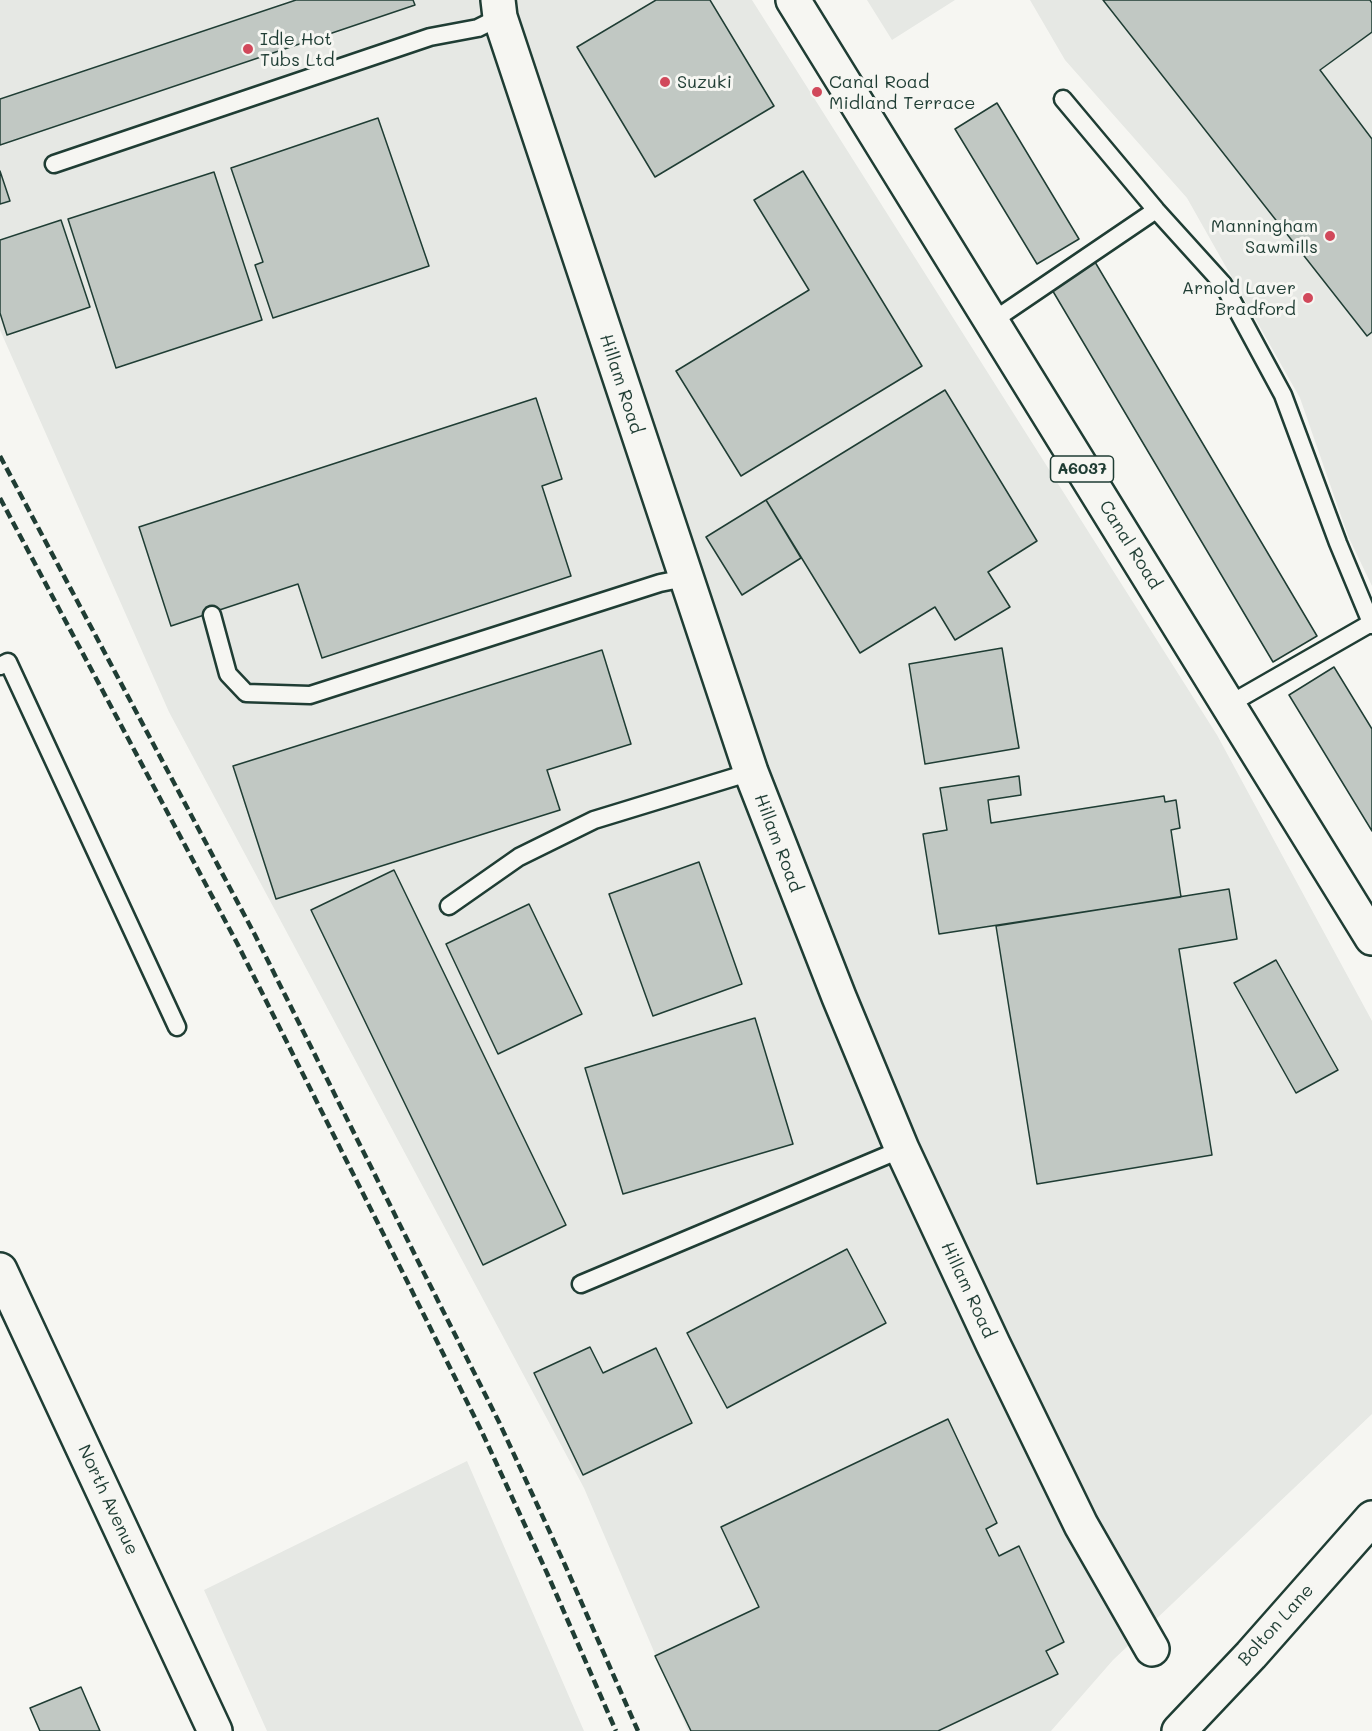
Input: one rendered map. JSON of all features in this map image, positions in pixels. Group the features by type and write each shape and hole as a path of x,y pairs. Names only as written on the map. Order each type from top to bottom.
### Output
{"street":[{"name":"Canal Road","path":"793,0 1372,938"},
{"name":"Hillam Road","path":"499,9 685,578 751,772 839,997 902,1149 1081,1525 1152,1649"},
{"name":"North Avenue","path":"0,1270 215,1731"},
{"name":"Bolton Lane","path":"1179,1731 1251,1655 1372,1518"}],"lane":[{"path":"54,164 430,37 478,28 499,9"},
{"path":"1063,99 1156,210 1223,284 1283,394 1338,543 1371,624 1228,705"},
{"path":"991,321 1156,210"},
{"path":"212,615 228,674 246,693 310,695 685,578"},
{"path":"0,666 8,662 177,1027"},
{"path":"449,906 519,857 594,820 751,772"},
{"path":"581,1284 902,1149"}],"shaded area":[{"path":"0,0 752,0 1217,735 1372,1021 1372,1414 1113,1660 1051,1731 688,1731 584,1488 169,712 0,330"},
{"path":"867,0 955,0 892,40"},
{"name":"Arnold Laver Bradford","path":"1030,0 1372,0 1372,586 1348,536 1300,398 1187,198 1065,60"},
{"path":"467,1461 584,1731 267,1731 204,1590"}],"building":[{"path":"296,0 413,0 415,5 0,145 0,99"},
{"path":"656,0 710,0 774,106 655,177 577,47"},
{"name":"Manningham Sawmills","path":"1103,0 1370,0 1372,3 1372,32 1320,70 1372,139 1372,332 1367,336"},
{"path":"997,103 1079,239 1037,264 955,129"},
{"path":"378,118 429,266 273,318 255,265 263,262 231,168"},
{"path":"0,171 10,201 0,204"},
{"path":"803,171 922,366 741,476 676,371 809,290 754,200"},
{"path":"214,172 262,320 116,368 68,219"},
{"path":"61,220 90,307 7,335 0,313 0,240"},
{"path":"1095,262 1317,636 1273,662 1051,288"},
{"path":"945,390 1037,541 988,572 1010,607 955,640 935,607 860,653 766,500"},
{"path":"536,398 562,479 542,486 571,576 322,658 298,584 171,626 139,527"},
{"path":"766,500 801,558 742,595 706,537"},
{"path":"1002,648 1019,748 925,764 909,664"},
{"path":"602,650 631,744 547,770 560,810 276,899 233,766"},
{"path":"1334,667 1372,729 1372,831 1289,695"},
{"path":"1019,776 1021,795 988,800 991,823 1164,796 1165,802 1176,800 1180,828 1171,830 1181,897 939,934 923,834 947,830 940,788"},
{"path":"699,862 742,984 653,1016 609,894"},
{"path":"394,870 566,1225 483,1265 311,910"},
{"path":"1229,889 1237,939 1179,949 1212,1155 1037,1184 996,926"},
{"path":"529,904 582,1014 498,1054 446,944"},
{"path":"1276,960 1338,1070 1296,1093 1234,983"},
{"path":"755,1018 793,1144 623,1194 585,1068"},
{"path":"847,1249 886,1323 727,1408 687,1333"},
{"path":"590,1347 603,1373 656,1348 692,1423 583,1475 534,1373"},
{"path":"948,1419 997,1523 986,1529 999,1556 1019,1546 1064,1642 1046,1651 1058,1674 938,1731 691,1731 655,1656 759,1607 721,1527"},
{"path":"81,1687 100,1731 40,1731 30,1708"}],"railway":[{"path":"0,456 255,935 499,1422 638,1731"},
{"path":"0,498 237,943 409,1285 481,1430 616,1731"}],"place":[{"name":"Idle Hot Tubs Ltd","path":"248,49"},
{"name":"Suzuki","path":"665,82"},
{"name":"Canal Road Midland Terrace","path":"817,92"},
{"name":"Manningham Sawmills","path":"1330,236"},
{"name":"Arnold Laver Bradford","path":"1308,298"}]}
